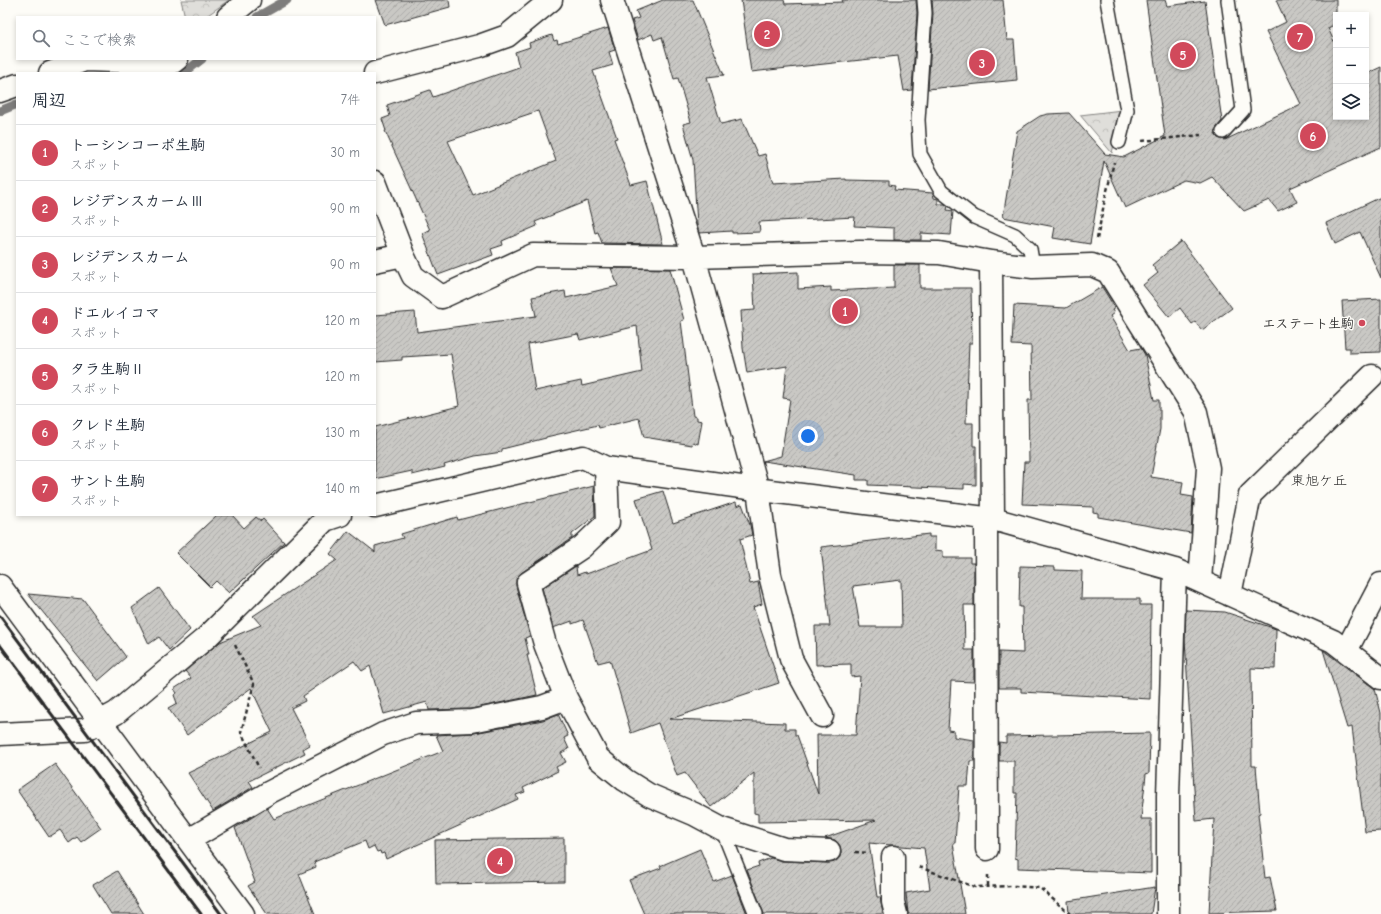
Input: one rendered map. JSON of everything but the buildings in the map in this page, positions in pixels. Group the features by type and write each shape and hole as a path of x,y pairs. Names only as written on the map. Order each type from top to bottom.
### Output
{"street":[{"path":"229,16 249,0"},
{"path":"376,73 479,46 507,36 551,0"},
{"path":"612,0 694,257 758,490 770,575 791,659 822,716"},
{"path":"53,72 85,60 176,65"},
{"path":"0,91 16,85"},
{"path":"376,185 403,255 413,276 442,297 533,255 694,257 860,252 939,253 991,262 1033,267 1092,265 1108,272 1196,412 1208,468 1200,581"},
{"path":"376,261 403,255"},
{"path":"987,848 991,262"},
{"path":"1230,595 1250,495 1372,376"},
{"path":"376,506 583,457 606,468 758,490 990,518 1175,570 1333,641 1381,678"},
{"path":"606,468 608,522 582,547 528,582 545,644 566,698 598,758 625,780 649,795 694,814 722,829 784,849 829,851"},
{"path":"0,734 85,730 116,714 207,637 325,520 337,516"},
{"path":"1168,914 1168,796 1175,570"},
{"path":"1346,651 1381,584"},
{"path":"0,586 243,914"},
{"path":"189,840 270,792 383,734 416,723 472,721 542,706 566,698"},
{"path":"892,857 893,902 896,914"}],"lane":[{"path":"924,0 925,13 918,120 920,154 941,191 974,217 1015,235 1030,249 1033,267"},
{"path":"1107,0 1127,110 1119,142"},
{"path":"1223,132 1243,110 1228,0"},
{"path":"722,829 756,914"}],"path":[{"path":"1092,265 1104,199 1119,142 1178,138 1223,132"},
{"path":"224,621 254,684 241,732 270,792"},
{"path":"829,851 863,852 892,857 975,887 1015,886 1040,888 1070,914"}],"green space":[{"path":"181,0 229,0 206,16 185,16"},
{"path":"1122,110 1112,153 1080,115"}],"waterway":[{"path":"259,16 287,0"},
{"path":"185,72 201,60"},
{"path":"0,111 16,104"}],"railway":[{"path":"0,616 221,914"},
{"path":"0,645 201,914"}],"place":[{"name":"レジデンスカームⅢ","path":"767,34"},
{"name":"サント生駒","path":"1300,37"},
{"name":"タラ生駒Ⅱ","path":"1183,55"},
{"name":"レジデンスカーム","path":"982,63"},
{"name":"クレド生駒","path":"1313,136"},
{"name":"トーシンコーポ生駒","path":"845,311"},
{"name":"エステート生駒","path":"1362,323"},
{"name":"ドエルイコマ","path":"500,861"}],"district":[{"name":"東旭ケ丘","path":"1319,480"}]}
